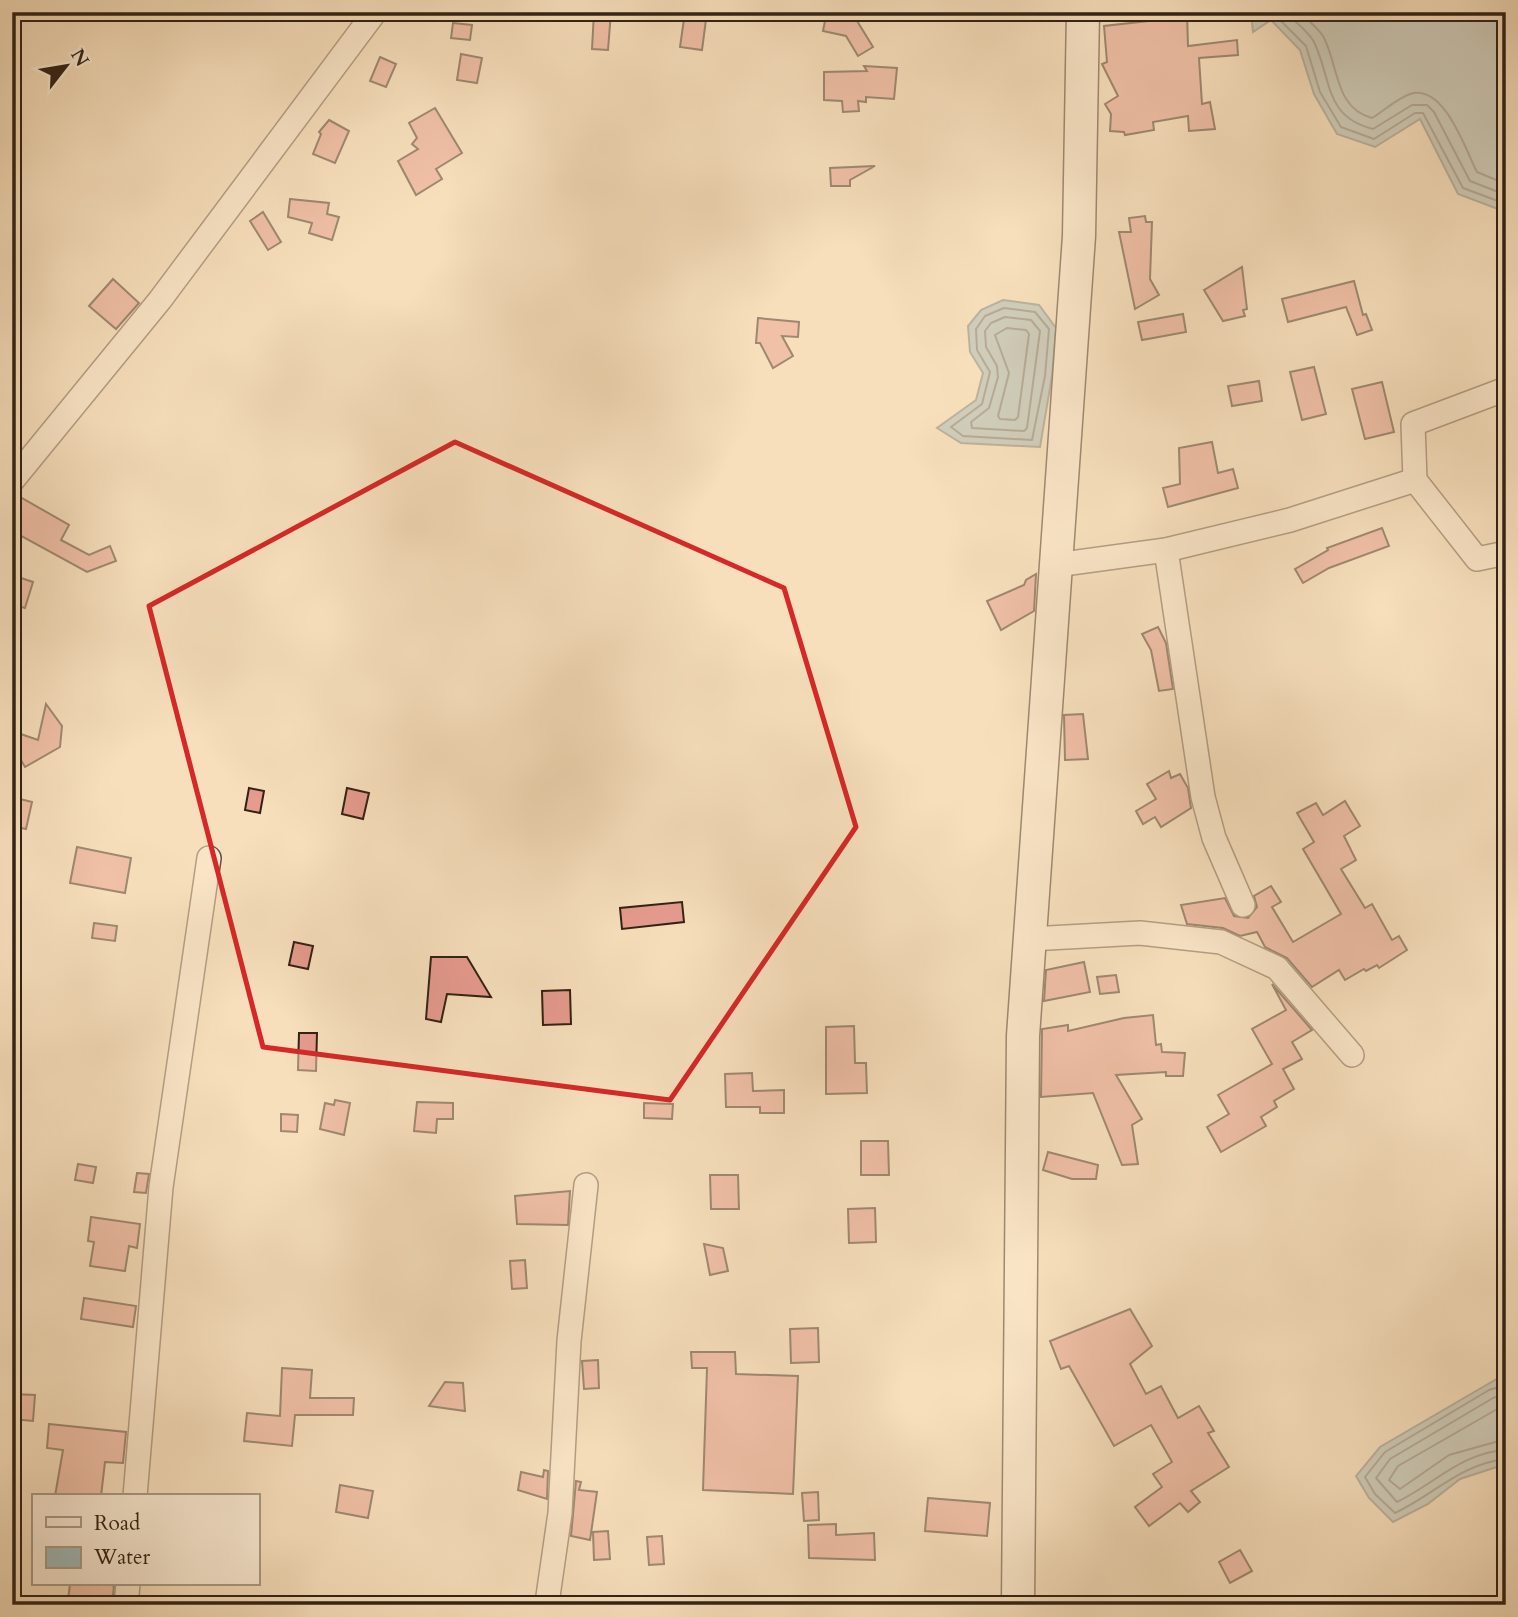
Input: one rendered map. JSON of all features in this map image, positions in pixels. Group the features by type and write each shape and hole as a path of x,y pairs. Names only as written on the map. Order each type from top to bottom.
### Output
{"street":[{"path":"12,481 160,300 376,12"},
{"path":"1018,1605 1023,1036 1079,236 1083,12"},
{"path":"1506,389 1413,424 1415,481 1477,559 1506,553"},
{"path":"1056,565 1166,550 1290,520 1415,481"},
{"path":"1166,550 1203,797 1214,838 1243,905"},
{"path":"135,1494 161,1187 209,858"},
{"path":"1030,939 1140,933 1221,942 1277,968 1352,1055"},
{"path":"552,1605 547,1603 560,1513 569,1342 586,1185"},
{"path":"126,1605 128,1586"}],"highlighted area":[{"path":"455,442 784,588 856,827 670,1100 263,1047 149,606"}],"water":[{"path":"1251,12 1506,12 1506,212 1458,194 1420,119 1375,147 1337,134 1314,94 1300,50 1271,20 1253,32"},
{"path":"1003,300 1039,305 1056,328 1052,376 1040,447 961,443 937,428 976,400 983,373 970,352 968,326 981,310"},
{"path":"1500,1377 1506,1379 1506,1464 1460,1479 1428,1504 1393,1522 1369,1498 1356,1476 1380,1447"}],"building":[{"path":"594,12 611,12 608,50 592,49"},
{"path":"685,12 707,12 702,50 680,47"},
{"path":"846,12 854,16 873,47 858,56 846,36 823,31 826,16 835,18"},
{"path":"1148,12 1187,12 1188,46 1237,40 1238,55 1199,58 1202,104 1210,102 1215,129 1189,131 1188,116 1153,122 1154,130 1125,135 1124,132 1110,131 1111,114 1105,104 1118,96 1102,64 1107,62 1104,26 1148,21"},
{"path":"453,23 472,25 470,40 451,38"},
{"path":"461,54 482,58 477,83 457,80"},
{"path":"380,57 396,64 386,87 370,81"},
{"path":"864,66 897,68 894,99 866,97 866,102 858,101 859,111 843,112 842,101 824,100 824,72 867,71"},
{"path":"435,108 462,153 436,169 442,179 416,195 398,161 418,149 412,144 417,138 409,123"},
{"path":"329,120 349,131 335,163 313,154 321,134 319,132"},
{"path":"875,166 850,180 850,186 831,186 830,168"},
{"path":"290,199 329,203 327,214 339,217 332,240 309,233 312,223 288,217"},
{"path":"263,212 281,242 268,250 250,221"},
{"path":"1145,216 1146,222 1152,222 1150,279 1159,295 1135,309 1119,232 1131,232 1129,218"},
{"path":"1242,267 1247,309 1243,310 1245,316 1223,321 1204,290"},
{"path":"113,279 139,303 116,329 89,306"},
{"path":"1354,281 1363,315 1366,314 1372,330 1357,335 1346,307 1288,322 1282,299"},
{"path":"1183,314 1186,332 1142,340 1138,322"},
{"path":"758,318 799,322 798,337 782,336 793,356 773,368 760,343 756,343"},
{"path":"1314,367 1326,414 1302,420 1290,372"},
{"path":"1259,381 1262,401 1232,406 1228,386"},
{"path":"1382,382 1394,432 1365,439 1352,389"},
{"path":"1212,442 1218,473 1233,469 1238,488 1168,507 1163,488 1180,484 1179,448"},
{"path":"15,494 69,525 61,540 89,555 110,546 116,561 87,572 12,531 12,495"},
{"path":"1382,528 1389,546 1329,568 1303,583 1295,569 1328,550 1327,548"},
{"path":"1036,574 1034,611 1001,630 987,601 1024,585 1026,580"},
{"path":"12,575 33,582 25,608 12,604"},
{"path":"1158,627 1166,643 1173,689 1159,691 1151,650 1142,634"},
{"path":"46,704 62,726 60,747 25,767 12,745 12,731 38,740"},
{"path":"1083,714 1088,759 1065,760 1064,715"},
{"path":"1169,771 1171,778 1180,774 1188,788 1191,808 1161,827 1155,817 1143,824 1136,811 1156,799 1147,784"},
{"path":"249,788 264,791 260,813 245,810"},
{"path":"347,788 369,793 363,819 342,814"},
{"path":"12,797 32,802 26,829 12,826"},
{"path":"1345,801 1360,826 1344,836 1356,860 1341,869 1365,908 1372,904 1392,940 1399,936 1407,950 1379,968 1377,965 1366,971 1364,969 1345,980 1339,970 1312,987 1287,958 1265,947 1257,932 1240,936 1223,928 1187,924 1181,905 1225,898 1234,916 1248,918 1257,907 1254,896 1271,886 1281,902 1272,907 1293,942 1341,914 1303,849 1314,842 1297,813 1316,803 1323,815"},
{"path":"77,847 131,858 125,893 70,883"},
{"path":"682,902 684,922 622,929 620,908"},
{"path":"94,923 117,926 115,941 92,938"},
{"path":"294,942 313,946 308,969 289,965"},
{"path":"431,957 467,957 491,997 447,994 441,1022 426,1019"},
{"path":"1084,962 1090,992 1044,1001 1046,970"},
{"path":"1116,975 1119,992 1100,994 1097,977"},
{"path":"1272,984 1312,1030 1292,1042 1302,1059 1283,1069 1294,1089 1274,1101 1277,1107 1261,1117 1266,1126 1221,1152 1207,1127 1229,1114 1218,1095 1272,1064 1252,1029 1286,1010"},
{"path":"570,990 571,1024 543,1025 542,991"},
{"path":"1153,1015 1156,1045 1161,1044 1162,1052 1185,1053 1183,1076 1166,1076 1166,1072 1116,1075 1142,1119 1132,1125 1138,1164 1122,1165 1093,1093 1041,1097 1042,1029 1068,1025 1068,1031 1124,1018"},
{"path":"854,1026 855,1063 866,1063 867,1093 826,1094 826,1027"},
{"path":"299,1033 317,1033 316,1071 298,1070"},
{"path":"752,1073 753,1091 784,1090 784,1113 760,1113 760,1107 726,1107 725,1074"},
{"path":"335,1100 350,1103 344,1135 320,1129 325,1103 334,1105"},
{"path":"417,1102 453,1103 453,1119 437,1119 436,1133 414,1131"},
{"path":"644,1103 673,1104 672,1119 644,1118"},
{"path":"281,1114 298,1115 297,1132 281,1131"},
{"path":"861,1141 888,1141 889,1175 861,1175"},
{"path":"1048,1152 1098,1165 1096,1179 1072,1179 1043,1170"},
{"path":"78,1164 96,1167 93,1183 75,1180"},
{"path":"137,1173 149,1174 146,1193 134,1192"},
{"path":"710,1175 738,1175 739,1209 711,1209"},
{"path":"570,1191 568,1225 517,1224 515,1196"},
{"path":"875,1208 876,1242 849,1243 848,1209"},
{"path":"91,1217 140,1224 137,1248 129,1246 125,1271 90,1266 94,1242 88,1241"},
{"path":"704,1244 723,1248 728,1271 710,1275"},
{"path":"525,1260 527,1288 512,1289 510,1261"},
{"path":"84,1298 136,1306 133,1327 81,1319"},
{"path":"1130,1309 1152,1346 1130,1364 1146,1394 1161,1386 1178,1418 1199,1406 1214,1431 1208,1433 1229,1467 1191,1491 1200,1502 1188,1512 1180,1503 1149,1526 1135,1507 1162,1487 1153,1474 1172,1462 1151,1425 1114,1446 1069,1366 1061,1369 1050,1341"},
{"path":"818,1328 819,1362 791,1363 790,1329"},
{"path":"691,1352 735,1352 736,1374 798,1376 793,1494 703,1490 707,1368 692,1368"},
{"path":"598,1360 599,1388 584,1389 582,1361"},
{"path":"282,1368 312,1370 310,1398 354,1398 353,1415 295,1415 292,1446 244,1441 247,1413 280,1416"},
{"path":"445,1382 463,1383 465,1411 429,1406"},
{"path":"12,1394 35,1395 33,1421 12,1419"},
{"path":"49,1424 126,1432 123,1463 105,1462 101,1494 55,1494 63,1450 47,1448"},
{"path":"544,1470 548,1471 547,1499 518,1490 521,1472 543,1477"},
{"path":"576,1481 581,1482 579,1490 597,1492 590,1540 571,1536"},
{"path":"340,1485 373,1491 368,1518 336,1512"},
{"path":"818,1492 819,1520 804,1521 802,1493"},
{"path":"928,1498 990,1503 987,1536 925,1531"},
{"path":"836,1524 836,1535 874,1533 875,1560 809,1558 808,1525"},
{"path":"608,1531 610,1559 594,1560 593,1532"},
{"path":"662,1536 664,1564 649,1565 647,1537"},
{"path":"1240,1550 1252,1571 1230,1583 1219,1562"},
{"path":"70,1586 114,1586 112,1605 68,1600"}]}
